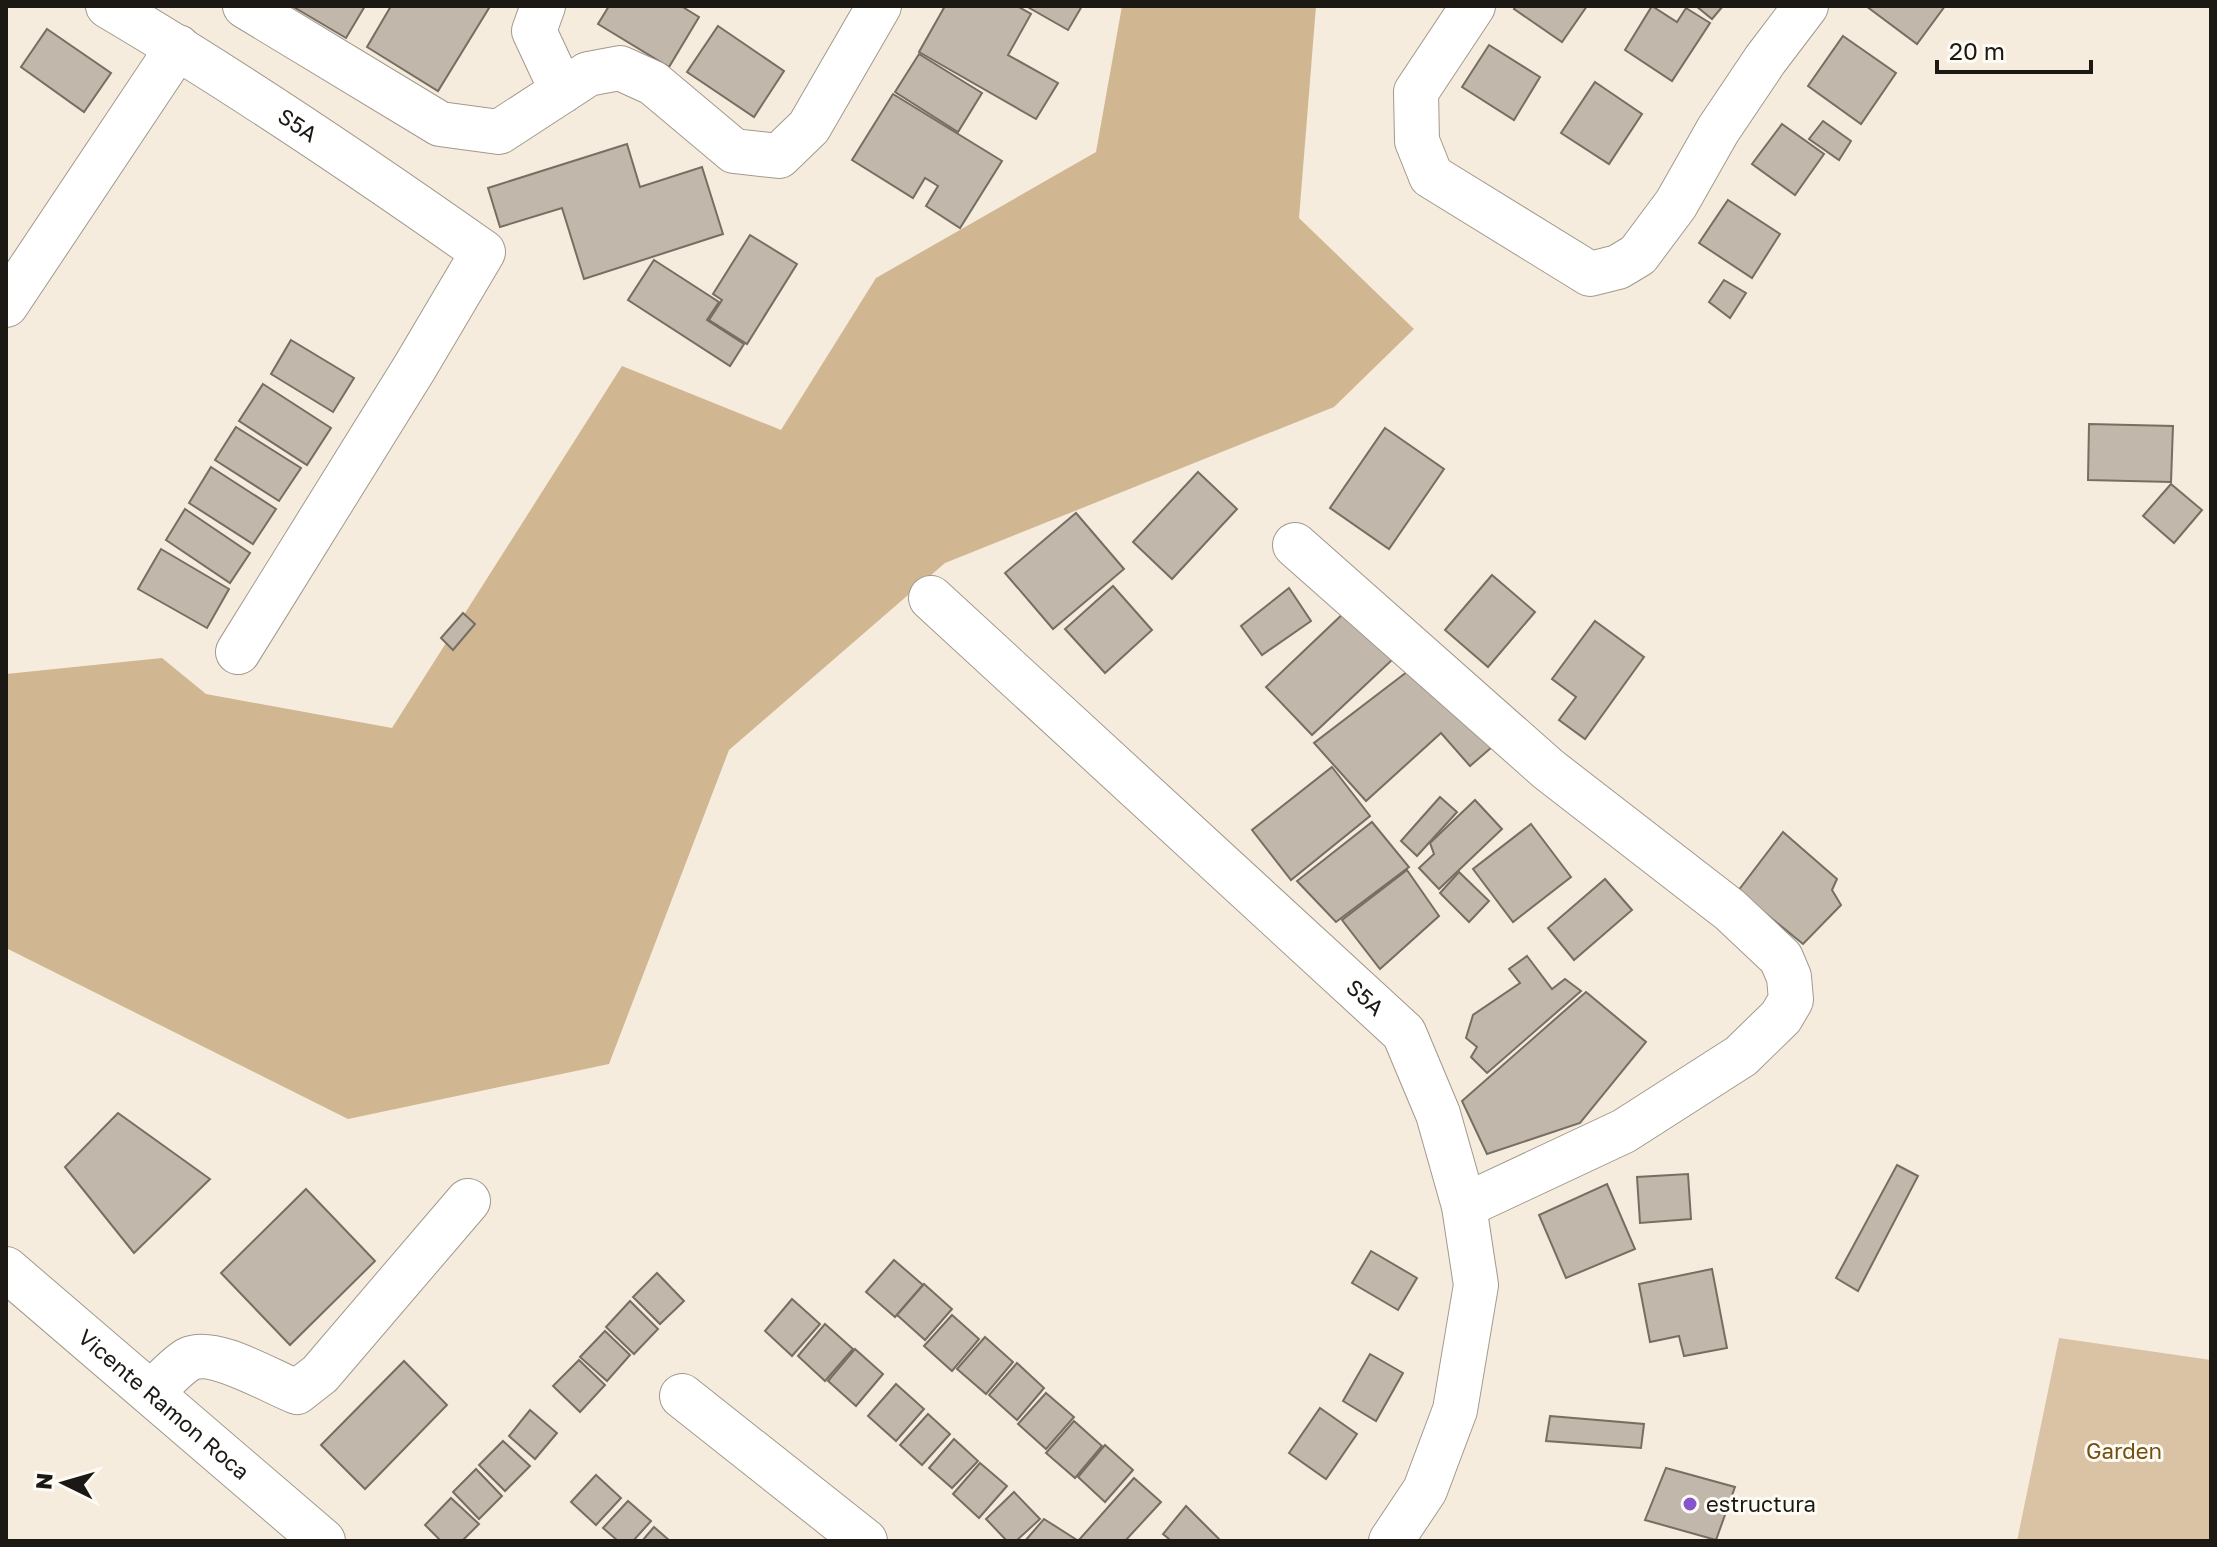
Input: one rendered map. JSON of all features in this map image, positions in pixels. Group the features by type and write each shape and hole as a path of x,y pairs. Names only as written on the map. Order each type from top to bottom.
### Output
{"street":[{"name":"S5A","path":"108,6 178,47 341,152 483,252 238,652"},
{"path":"245,6 440,124 499,132 588,74 620,68 653,83 734,151 779,156 809,127 879,6"},
{"path":"543,6 534,31 562,91"},
{"path":"1473,6 1416,92 1417,141 1431,176 1590,274 1618,267 1638,255 1676,204 1741,95 1806,6"},
{"path":"6,305 178,47"},
{"path":"1295,545 1548,769 1730,910 1781,958 1789,977 1791,1000 1786,1009 1741,1056 1624,1131 1464,1206"},
{"name":"S5A","path":"931,598 1404,1033 1438,1114 1464,1206 1476,1285 1455,1410 1425,1490 1391,1541"},
{"path":"151,1393 190,1359 207,1356 224,1359 297,1392 320,1374 468,1201"},
{"name":"Vicente Ramon Roca","path":"6,1269 323,1541"},
{"path":"682,1396 865,1541"}],"green space":[{"name":"Garden","path":"2059,1338 2211,1360 2211,1541 2017,1541"}],"shaded area":[{"path":"1122,6 1316,6 1299,218 1414,329 1334,407 945,563 729,750 609,1064 348,1119 6,948 6,674 162,658 206,694 392,728 622,366 781,430 876,278 1096,152"}],"building":[{"path":"292,6 365,6 346,38"},
{"path":"391,6 489,8 438,91 367,47"},
{"path":"609,6 681,6 699,17 669,67 598,24"},
{"path":"945,6 1017,6 1031,14 1008,55 1058,83 1036,119 919,52"},
{"path":"1026,6 1082,6 1068,30"},
{"path":"1516,6 1587,6 1562,42 1514,9"},
{"path":"1652,6 1677,22 1686,8 1710,23 1672,81 1625,50"},
{"path":"1696,6 1723,6 1712,19"},
{"path":"1866,6 1945,6 1917,44"},
{"path":"718,26 784,71 754,117 687,72"},
{"path":"47,29 111,73 84,112 21,67"},
{"path":"1843,36 1896,73 1861,124 1808,86"},
{"path":"1489,45 1540,77 1514,120 1462,87"},
{"path":"919,54 982,93 958,132 895,92"},
{"path":"1595,82 1642,114 1609,164 1561,133"},
{"path":"893,94 1002,161 960,228 926,206 938,186 925,178 913,198 852,160"},
{"path":"1823,121 1851,141 1839,160 1809,139"},
{"path":"1782,124 1824,154 1795,195 1752,164"},
{"path":"627,144 640,187 702,167 723,234 584,279 562,208 500,227 488,188"},
{"path":"1728,200 1780,234 1752,278 1699,243"},
{"path":"750,235 797,264 747,344 709,320 722,300 713,294"},
{"path":"654,260 719,302 707,320 744,344 730,366 628,300"},
{"path":"1724,280 1746,293 1730,318 1709,302"},
{"path":"291,340 354,378 333,412 271,374"},
{"path":"263,384 331,428 307,465 239,421"},
{"path":"2089,424 2173,426 2171,482 2088,480"},
{"path":"236,427 301,468 279,501 215,460"},
{"path":"1385,428 1444,469 1389,549 1330,508"},
{"path":"211,467 276,509 253,544 189,503"},
{"path":"1198,472 1237,509 1172,579 1133,542"},
{"path":"2171,484 2202,510 2174,543 2143,516"},
{"path":"185,509 250,553 230,583 166,540"},
{"path":"1076,513 1124,569 1053,629 1005,573"},
{"path":"161,549 229,589 207,628 138,589"},
{"path":"1492,575 1535,612 1488,667 1445,630"},
{"path":"1113,586 1152,630 1105,673 1065,629"},
{"path":"1289,588 1311,621 1262,655 1241,626"},
{"path":"1348,609 1393,659 1312,735 1266,687"},
{"path":"463,613 475,624 453,650 441,638"},
{"path":"1595,621 1644,657 1585,739 1559,720 1576,697 1552,679"},
{"path":"1412,668 1492,747 1470,766 1441,733 1366,801 1314,743"},
{"path":"1332,767 1370,816 1291,880 1252,830"},
{"path":"1440,797 1457,812 1417,856 1401,841"},
{"path":"1475,800 1502,829 1439,889 1419,868 1434,854 1430,843"},
{"path":"1372,822 1409,867 1336,922 1297,881"},
{"path":"1531,824 1571,877 1513,922 1473,869"},
{"path":"1783,832 1837,879 1832,890 1841,905 1803,944 1738,891"},
{"path":"1407,870 1439,916 1380,969 1342,920"},
{"path":"1459,872 1489,901 1469,922 1440,893"},
{"path":"1605,879 1632,910 1574,960 1548,928"},
{"path":"1527,956 1552,989 1565,979 1581,991 1487,1073 1471,1057 1477,1047 1466,1038 1473,1015 1520,983 1509,969"},
{"path":"1586,992 1646,1042 1580,1123 1487,1154 1462,1101"},
{"path":"118,1113 210,1179 134,1253 65,1167"},
{"path":"1897,1165 1918,1176 1858,1291 1836,1278"},
{"path":"1688,1174 1691,1219 1640,1223 1637,1177"},
{"path":"1607,1184 1635,1249 1566,1278 1539,1215"},
{"path":"306,1189 375,1261 290,1345 221,1273"},
{"path":"1371,1251 1417,1278 1398,1310 1352,1283"},
{"path":"894,1260 923,1285 895,1317 866,1292"},
{"path":"1712,1269 1727,1348 1684,1356 1679,1336 1650,1342 1639,1284"},
{"path":"657,1273 684,1301 660,1324 633,1297"},
{"path":"924,1284 952,1309 925,1340 897,1315"},
{"path":"792,1299 820,1324 792,1356 765,1331"},
{"path":"630,1301 658,1329 634,1354 606,1327"},
{"path":"952,1315 979,1339 952,1371 924,1346"},
{"path":"825,1324 853,1349 825,1381 798,1356"},
{"path":"605,1331 630,1355 607,1381 580,1357"},
{"path":"985,1337 1013,1362 986,1394 957,1369"},
{"path":"855,1349 883,1374 856,1406 828,1381"},
{"path":"1370,1354 1403,1373 1376,1421 1343,1401"},
{"path":"579,1360 605,1385 580,1412 553,1386"},
{"path":"404,1361 447,1405 365,1489 321,1445"},
{"path":"1017,1363 1044,1388 1017,1420 989,1395"},
{"path":"896,1384 924,1409 896,1441 868,1416"},
{"path":"1046,1393 1074,1417 1046,1449 1018,1424"},
{"path":"1320,1408 1357,1434 1326,1479 1289,1453"},
{"path":"530,1410 557,1433 535,1459 509,1436"},
{"path":"928,1414 950,1434 922,1465 900,1445"},
{"path":"1550,1416 1644,1424 1641,1448 1546,1441"},
{"path":"1074,1421 1102,1446 1075,1478 1046,1453"},
{"path":"954,1439 978,1461 952,1488 929,1468"},
{"path":"503,1441 530,1466 505,1491 479,1465"},
{"path":"1105,1445 1133,1470 1105,1502 1078,1477"},
{"path":"980,1463 1007,1486 979,1518 953,1494"},
{"name":"estructura","path":"1666,1468 1735,1487 1716,1540 1645,1520"},
{"path":"476,1469 502,1496 479,1519 453,1492"},
{"path":"596,1475 621,1498 596,1525 571,1502"},
{"path":"1134,1478 1161,1502 1125,1541 1078,1541"},
{"path":"1014,1492 1040,1519 1016,1541 1007,1541 986,1519"},
{"path":"451,1498 479,1524 462,1541 441,1541 425,1525"},
{"path":"628,1501 651,1521 633,1541 618,1541 603,1528"},
{"path":"1186,1506 1221,1541 1167,1541 1169,1539 1163,1534"},
{"path":"1044,1519 1077,1540 1025,1541"},
{"path":"654,1527 670,1541 642,1541"}],"place":[{"name":"estructura","path":"1690,1504"}]}
